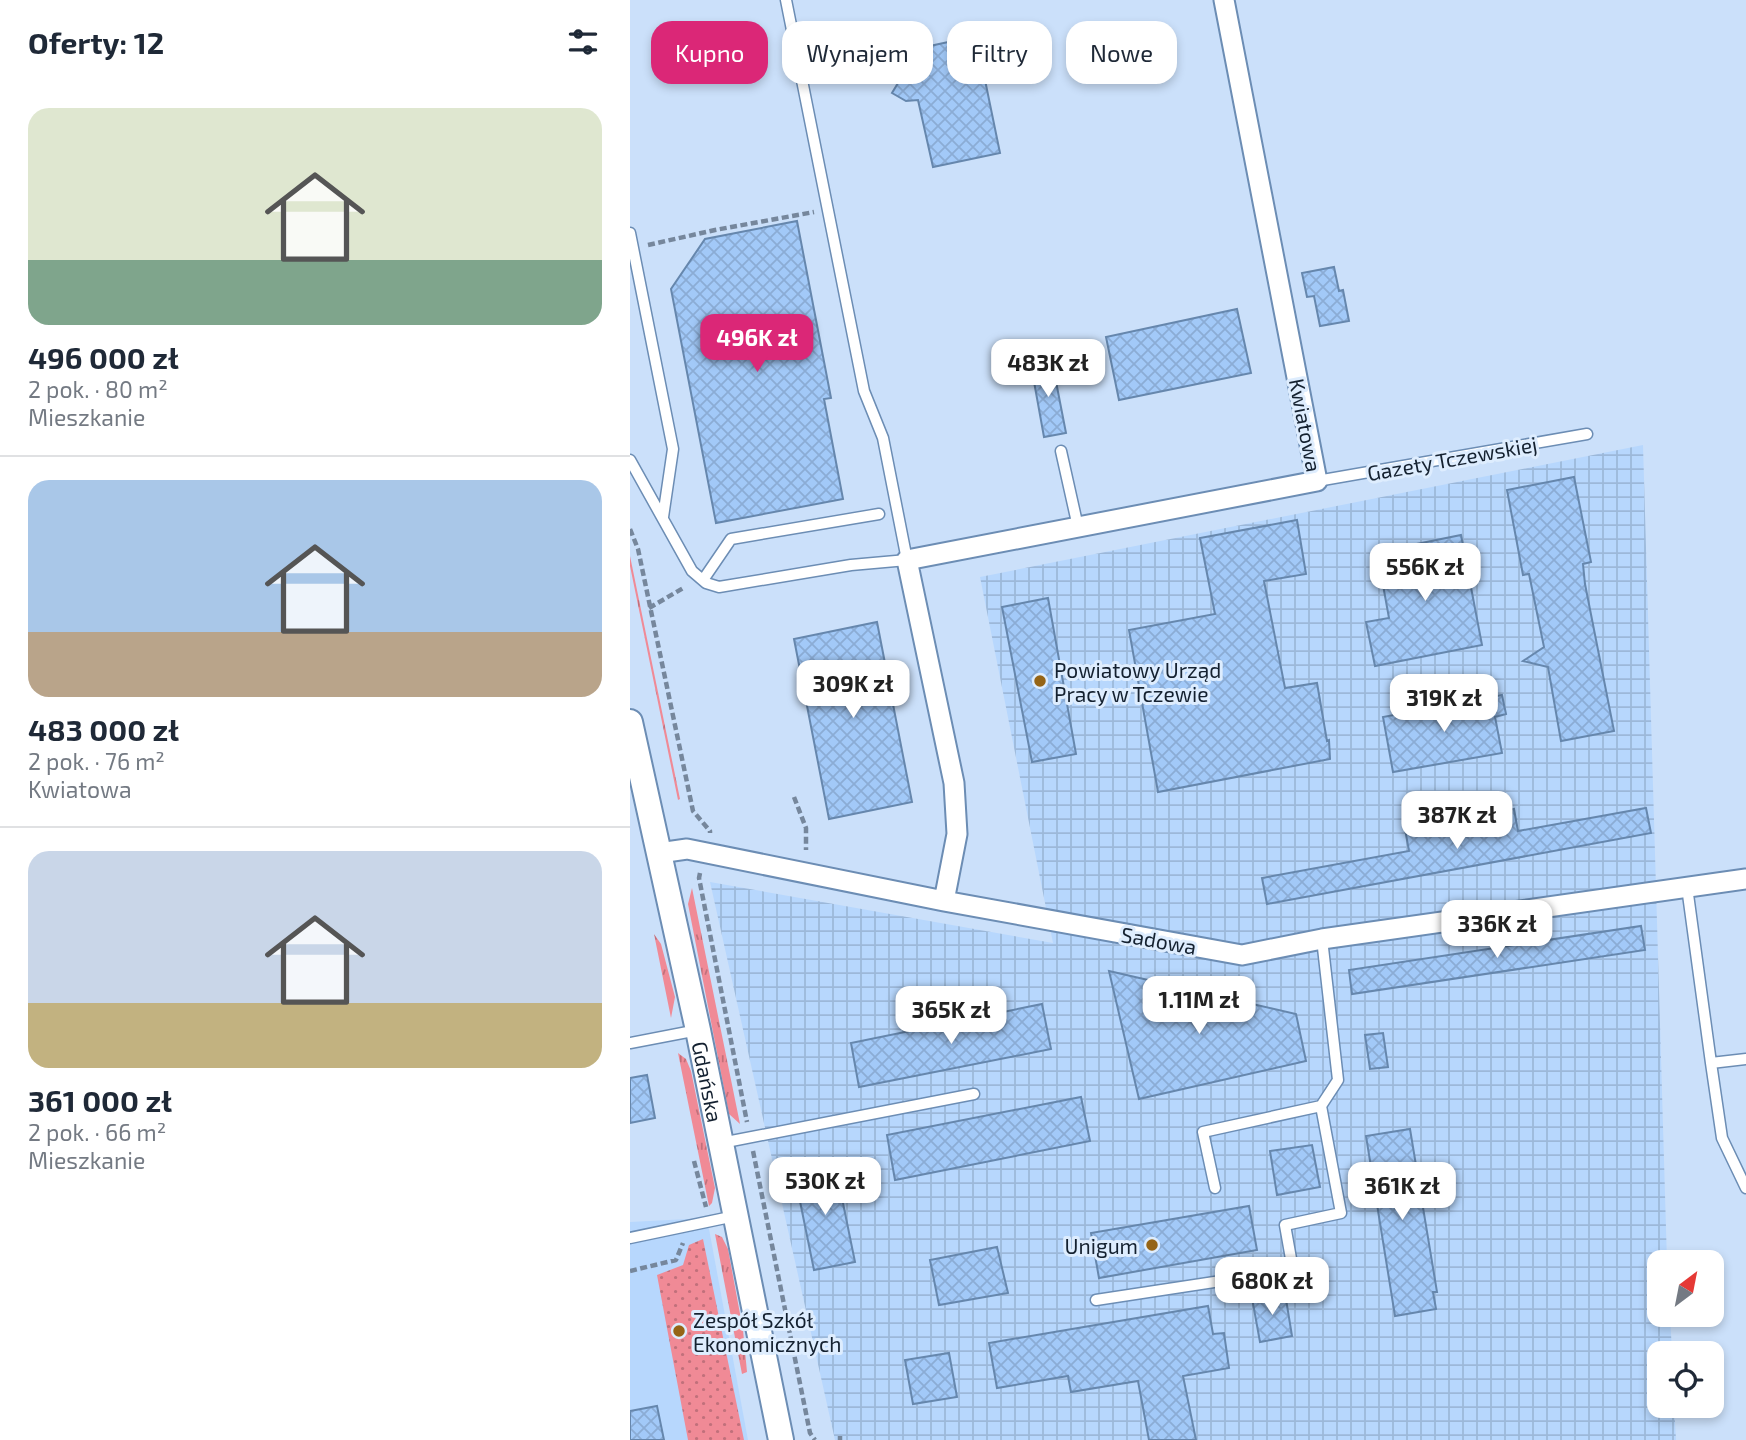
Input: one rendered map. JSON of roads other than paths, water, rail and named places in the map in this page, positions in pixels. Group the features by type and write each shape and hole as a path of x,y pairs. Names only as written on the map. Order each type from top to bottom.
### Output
{"street":[{"name":"Kwiatowa","path":"907,560 1317,481 1224,0"},
{"path":"907,560 954,783 957,834 944,901"},
{"name":"Gdańska","path":"630,722 698,1030 781,1440"},
{"name":"Sadowa","path":"659,853 687,849 944,901 1242,954 1322,939 1746,879"}],"lane":[{"path":"786,0 864,391 883,439 907,560"},
{"path":"630,233 673,449 663,518"},
{"name":"Gazety Tczewskiej","path":"1317,481 1587,434"},
{"path":"1061,451 1078,527"},
{"path":"630,460 692,571 703,580 731,539 879,514"},
{"name":"Kwiatowa","path":"703,580 719,587 850,565 907,560"},
{"path":"1687,887 1722,1138 1746,1188"},
{"path":"1096,1300 1293,1270 1285,1225 1340,1213 1321,1106 1338,1080 1322,939"},
{"path":"630,1043 698,1030"},
{"path":"1711,1063 1746,1059"},
{"path":"721,1143 974,1094"},
{"path":"1215,1188 1203,1132 1321,1106"},
{"path":"630,1238 735,1216"}],"place":[{"name":"Powiatowy Urząd Pracy w Tczewie","path":"1040,681"},
{"name":"Unigum","path":"1152,1245"},
{"name":"Zespół Szkół Ekonomicznych","path":"679,1331"}]}
